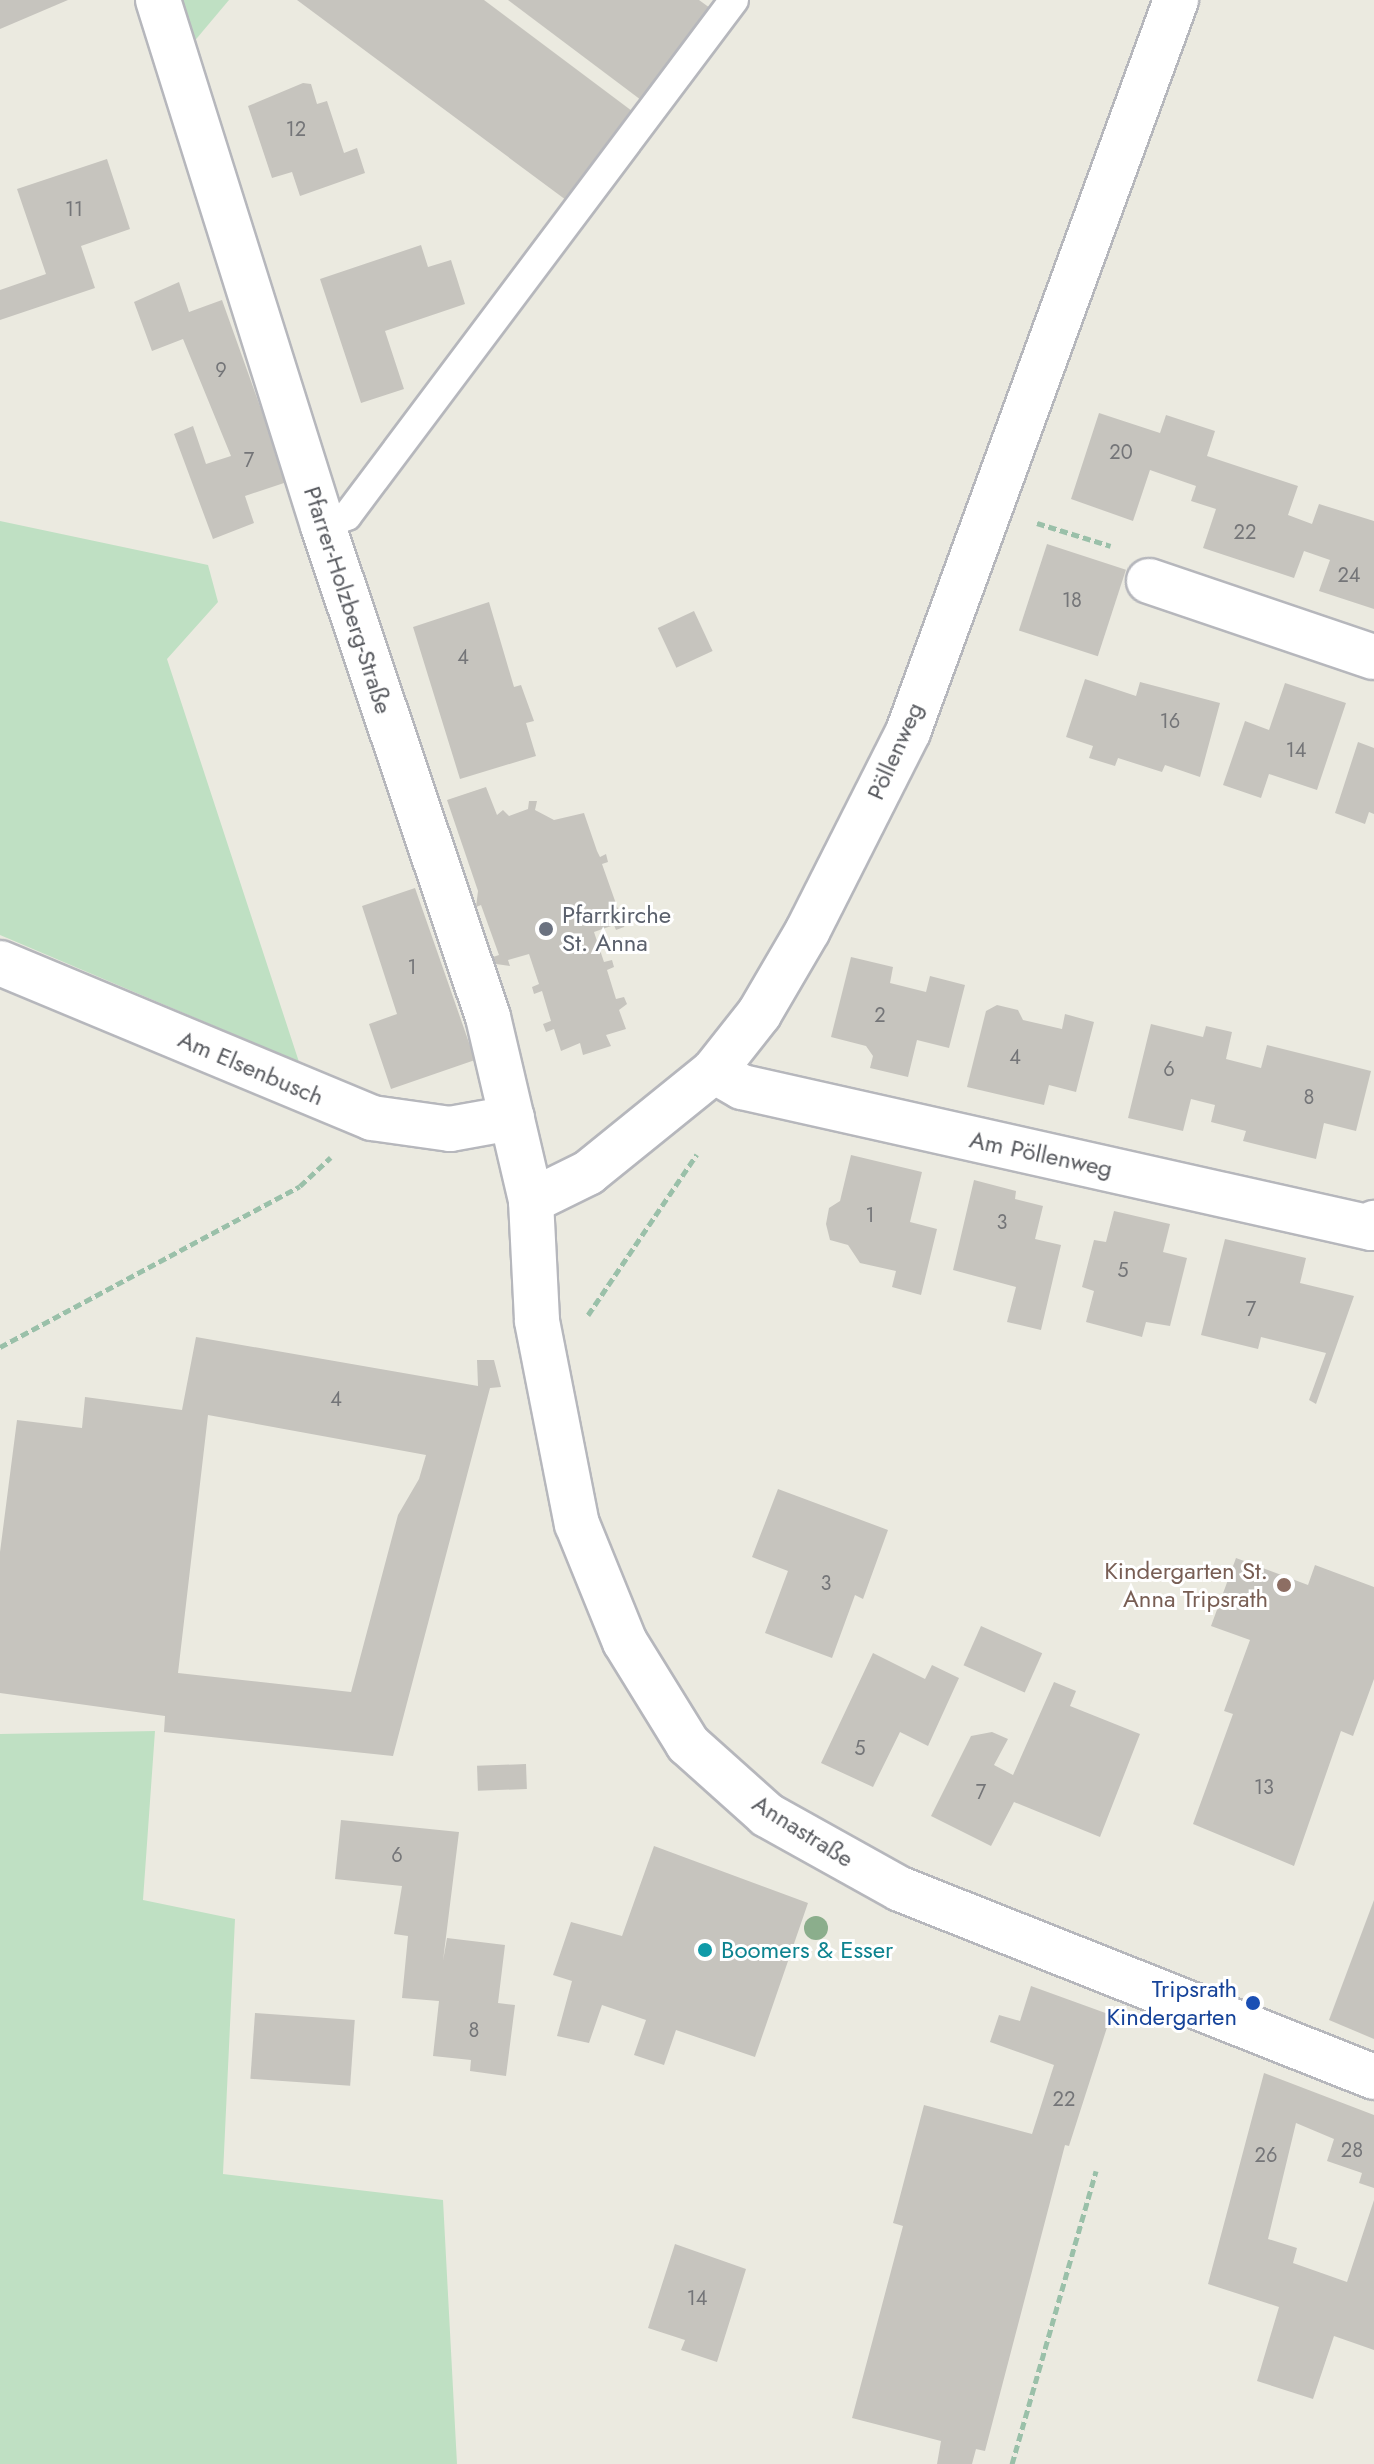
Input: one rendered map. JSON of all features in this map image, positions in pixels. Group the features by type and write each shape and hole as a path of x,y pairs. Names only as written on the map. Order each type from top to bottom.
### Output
{"street":[{"name":"Pfarrer-Holzberg-Straße","path":"158,0 323,526 488,1017 531,1201"},
{"name":"Pöllenweg","path":"531,1201 588,1173 714,1071 759,1014 808,930 908,732 988,505 1106,196 1176,0"},
{"path":"1149,581 1374,657"},
{"name":"Am Elsenbusch","path":"0,963 372,1118 450,1129 512,1118"},
{"name":"Am Pöllenweg","path":"714,1071 742,1087 1373,1227"},
{"name":"Annastraße","path":"531,1201 541,1346 577,1524 625,1642 688,1744 767,1815 900,1889 1374,2077"}],"lane":[{"path":"323,526 347,516 734,0"}],"path":[{"path":"988,505 1081,540 1121,548 1149,581"},
{"path":"0,1347 300,1186 372,1118"},
{"path":"541,1346 576,1334 698,1152"},
{"path":"1012,2464 1096,2171"}],"green space":[{"path":"177,0 229,0 192,44"},
{"path":"0,521 208,565 218,602 167,659 299,1062 0,935"},
{"path":"155,1731 143,1900 235,1919 223,2174 443,2200 457,2464 0,2464 0,1734"}],"building":[{"path":"0,0 68,0 0,29"},
{"path":"297,0 484,0 632,111 566,200"},
{"path":"508,0 699,0 710,8 641,100"},
{"path":"303,83 311,84 317,104 327,101 344,153 357,148 365,173 300,196 292,172 272,178 248,106"},
{"path":"107,159 130,229 81,246 95,288 0,320 0,290 46,274 17,189"},
{"path":"421,245 428,267 451,260 465,304 385,331 404,389 361,403 320,279"},
{"path":"179,282 189,312 222,300 287,482 245,496 254,523 213,539 174,434 193,426 206,464 231,456 183,339 152,351 134,302"},
{"path":"1099,413 1160,433 1166,415 1215,431 1207,456 1298,486 1288,515 1312,524 1319,504 1374,521 1374,609 1319,591 1330,560 1304,551 1294,578 1203,548 1216,509 1191,501 1196,486 1150,470 1133,521 1071,499"},
{"path":"1047,544 1126,570 1098,656 1019,631"},
{"path":"489,602 514,687 521,685 534,721 526,723 536,756 460,779 413,627"},
{"path":"694,611 713,651 676,668 658,628"},
{"path":"1085,679 1136,696 1140,682 1220,703 1200,777 1165,765 1162,772 1118,758 1115,766 1089,758 1093,746 1066,737"},
{"path":"1285,683 1346,703 1317,790 1269,774 1261,798 1223,785 1245,721 1269,730"},
{"path":"1358,742 1374,748 1374,814 1369,812 1365,824 1335,813"},
{"name":"Pfarrkirche St. Anna","path":"486,787 497,815 503,810 509,816 528,809 529,801 537,801 535,810 554,820 584,813 600,857 606,854 608,862 602,864 620,915 625,913 627,920 624,927 616,930 614,925 594,932 604,962 612,960 614,967 607,970 616,999 624,997 627,1004 619,1010 626,1029 606,1035 611,1046 583,1055 580,1043 561,1051 554,1029 546,1032 543,1024 551,1021 542,991 534,994 532,987 539,984 529,954 508,960 510,966 496,964 493,957 499,955 481,905 476,907 478,891 447,800"},
{"path":"415,888 475,1060 391,1089 369,1024 397,1014 362,906"},
{"path":"851,957 893,967 890,983 926,992 930,976 965,985 949,1048 917,1040 908,1077 870,1068 873,1056 866,1046 831,1037"},
{"path":"997,1005 1018,1010 1023,1020 1062,1029 1065,1014 1094,1022 1076,1092 1049,1085 1044,1105 967,1087 986,1011"},
{"path":"1151,1024 1203,1037 1206,1026 1232,1032 1226,1059 1261,1068 1267,1045 1371,1071 1356,1131 1324,1123 1316,1159 1243,1141 1246,1131 1211,1122 1215,1105 1191,1099 1183,1131 1128,1118"},
{"path":"851,1155 922,1172 910,1222 937,1229 921,1295 892,1287 896,1271 860,1263 848,1245 830,1240 826,1224 829,1208 840,1201"},
{"path":"974,1180 1016,1191 1015,1199 1043,1206 1035,1239 1061,1245 1041,1330 1007,1322 1016,1287 953,1270"},
{"path":"1114,1211 1170,1224 1163,1252 1187,1258 1170,1326 1146,1322 1142,1337 1086,1322 1094,1291 1082,1287 1094,1240 1106,1242"},
{"path":"1225,1239 1306,1258 1300,1283 1354,1296 1316,1404 1309,1400 1326,1353 1261,1337 1258,1349 1201,1335"},
{"path":"196,1337 478,1386 477,1360 494,1360 501,1387 490,1388 393,1756 164,1732 165,1716 0,1693 0,1552 17,1420 82,1428 85,1397 182,1410","holes":["208,1415 426,1455 419,1479 398,1515 351,1692 178,1673"]},
{"path":"778,1489 888,1530 863,1599 855,1595 832,1658 765,1633 788,1571 752,1557"},
{"path":"1236,1558 1308,1585 1315,1565 1374,1587 1374,1679 1353,1736 1341,1731 1294,1866 1193,1824 1233,1714 1224,1711 1250,1640 1211,1626"},
{"path":"981,1626 1042,1653 1025,1693 964,1665"},
{"path":"873,1653 925,1679 932,1665 959,1678 928,1746 900,1732 873,1787 821,1763"},
{"path":"1054,1682 1076,1691 1070,1706 1140,1734 1100,1837 1014,1802 991,1846 931,1816 971,1736 992,1732 1008,1739 994,1765 1013,1775"},
{"path":"526,1764 527,1789 478,1791 477,1766"},
{"path":"341,1820 459,1832 443,1961 447,1938 505,1945 498,2003 515,2005 506,2076 470,2071 471,2060 433,2056 439,2001 402,1998 408,1936 394,1934 402,1886 335,1879"},
{"name":"Boomers & Esser","path":"654,1846 808,1903 755,2057 676,2030 664,2065 634,2055 646,2020 602,2005 589,2043 557,2036 572,1981 553,1975 571,1922 622,1936"},
{"path":"1374,1900 1374,2039 1329,2020"},
{"path":"1031,1986 1111,2015 1069,2146 1065,2145 985,2451 976,2449 972,2464 937,2464 941,2441 852,2418 903,2226 893,2223 924,2105 1032,2134 1054,2065 990,2042 999,2015 1020,2021"},
{"path":"255,2013 355,2020 350,2086 250,2079"},
{"path":"1264,2073 1374,2115 1374,2188 1359,2183 1362,2173 1327,2161 1334,2139 1296,2123 1268,2239 1297,2248 1293,2263 1347,2282 1374,2200 1374,2350 1334,2336 1313,2399 1257,2381 1279,2307 1208,2284"},
{"path":"675,2244 746,2269 717,2362 681,2350 685,2340 648,2328"}],"place":[{"name":"Pfarrkirche St. Anna","path":"546,929"},
{"name":"Kindergarten St. Anna Tripsrath","path":"1284,1585"},
{"name":"Boomers & Esser","path":"705,1950"},
{"name":"Tripsrath Kindergarten","path":"1253,2003"}]}
